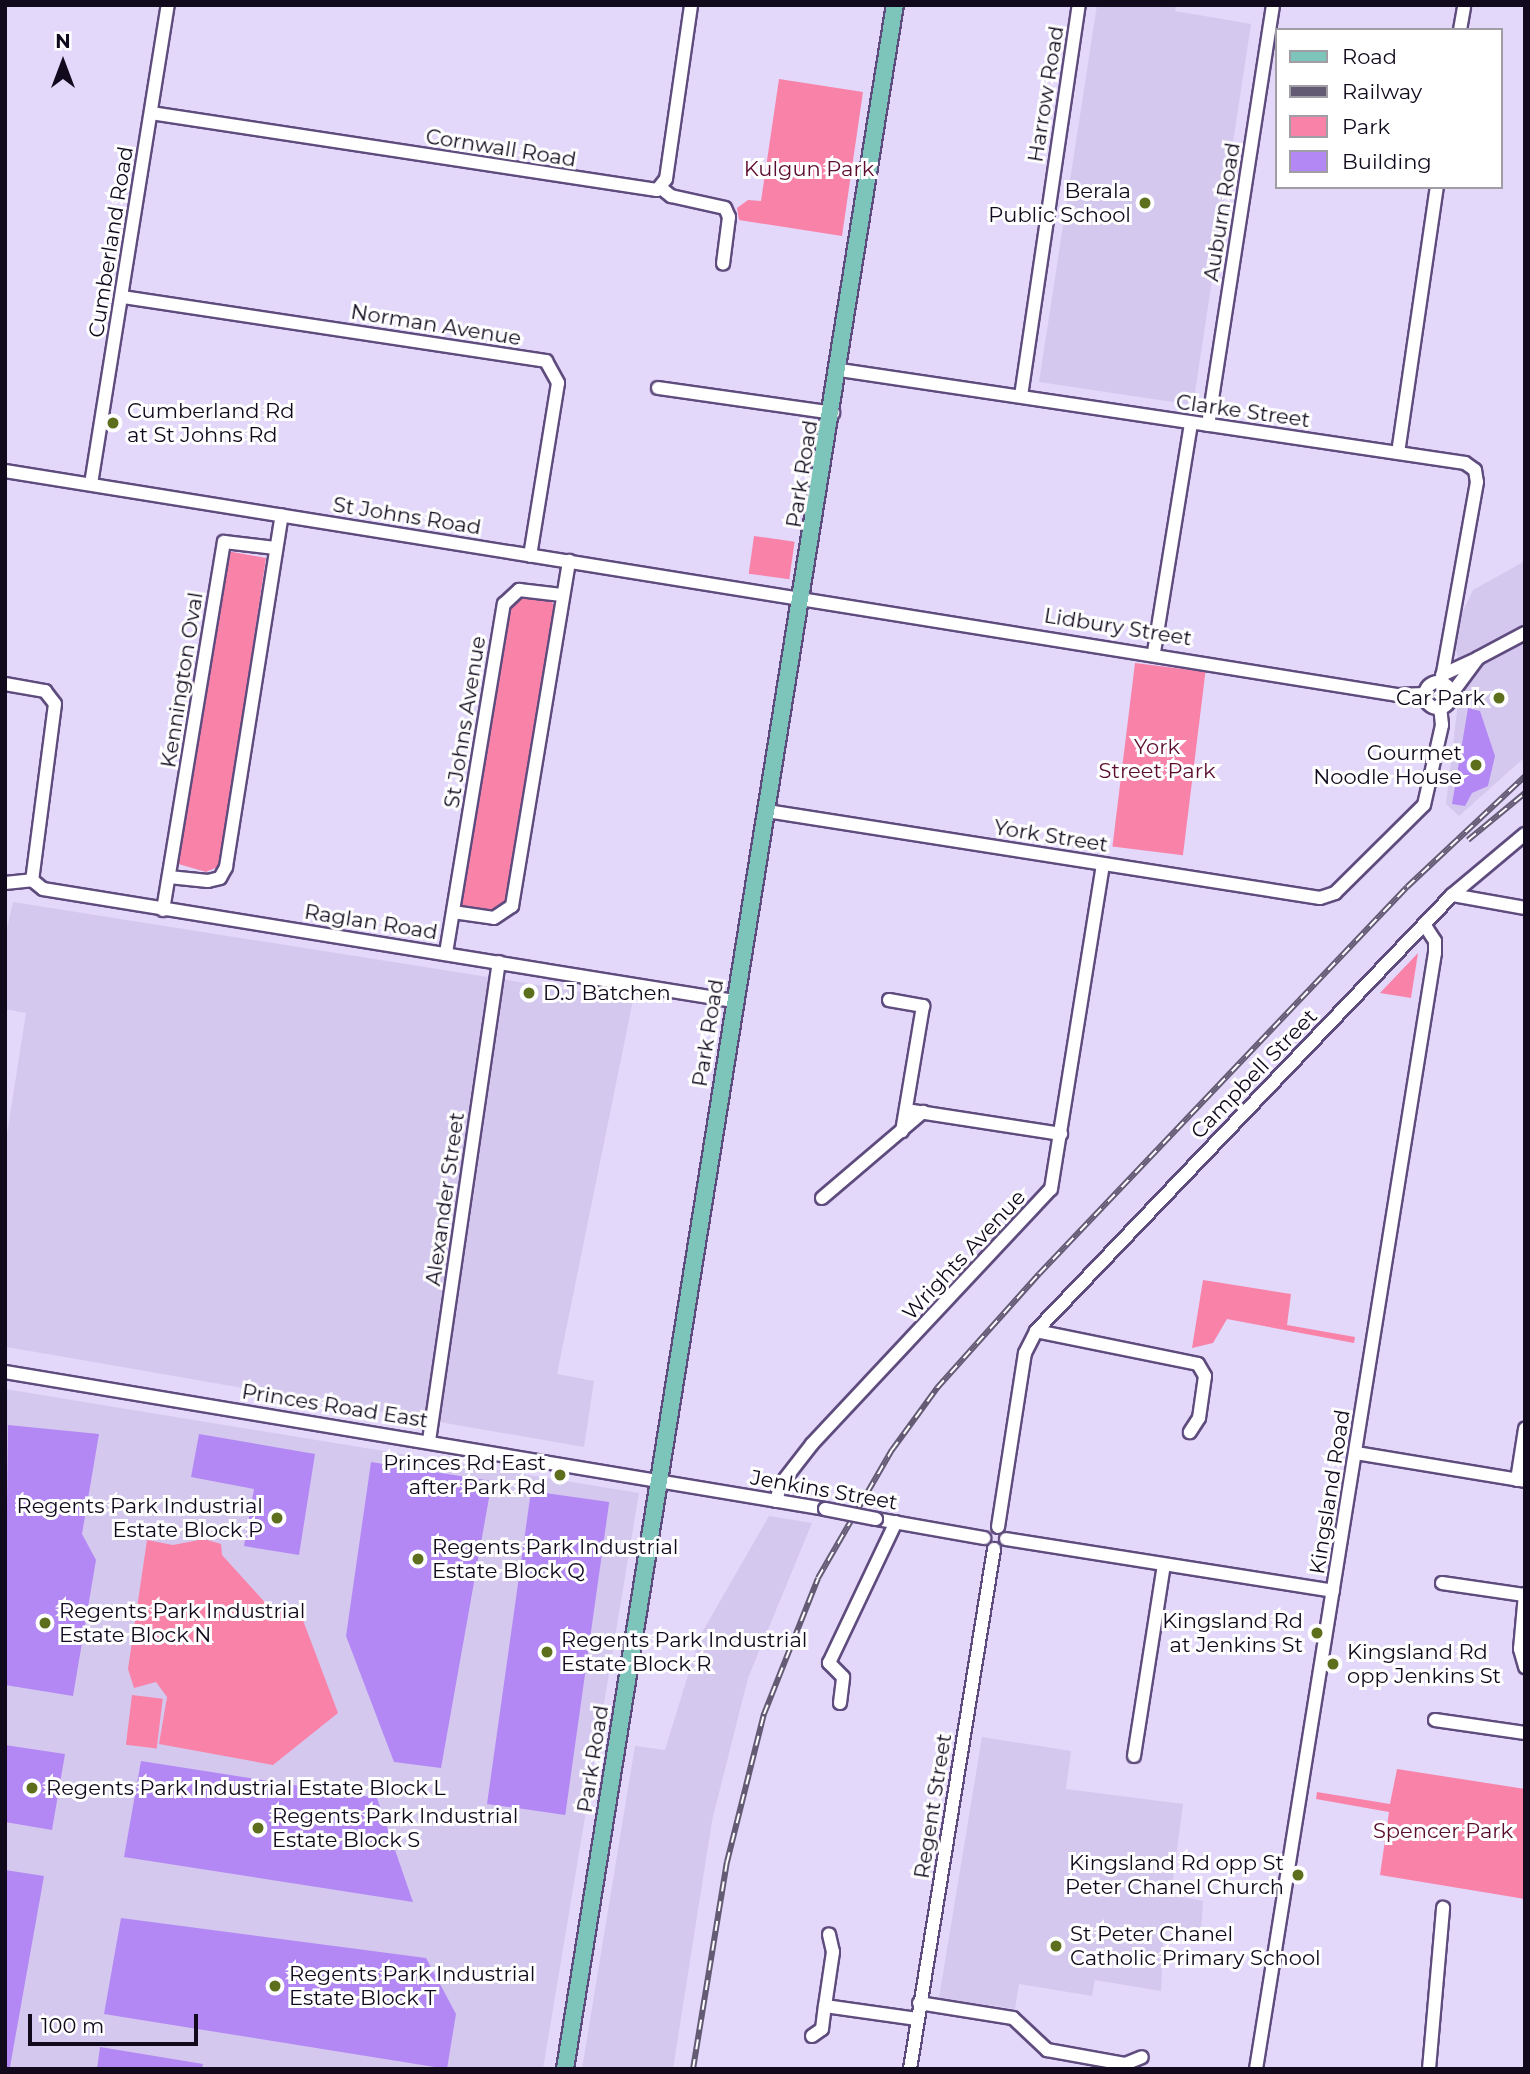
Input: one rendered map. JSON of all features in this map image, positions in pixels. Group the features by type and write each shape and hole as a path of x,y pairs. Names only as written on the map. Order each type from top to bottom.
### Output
{"main road":[{"name":"Park Road","path":"565,2069 734,1001 840,370 895,5"}],"street":[{"name":"Cumberland Road","path":"91,484 168,5"},
{"path":"661,188 691,5"},
{"name":"Harrow Road","path":"1021,396 1079,5"},
{"name":"Auburn Road","path":"1208,425 1273,5"},
{"path":"1461,28 1467,6"},
{"name":"Cornwall Road","path":"151,113 661,188 671,196 725,208 729,217 723,264"},
{"path":"1398,453 1437,189"},
{"name":"Norman Avenue","path":"123,297 546,361 558,383 530,555"},
{"name":"Clarke Street","path":"840,370 1465,463 1477,476 1453,632 1441,677"},
{"path":"658,388 833,413"},
{"path":"1154,652 1191,423"},
{"name":"St Johns Road","path":"5,471 803,597"},
{"path":"169,877 208,881 220,878 226,867 282,515"},
{"name":"Kennington Oval","path":"163,910 224,542 276,548"},
{"path":"453,912 494,918 512,906 569,561"},
{"name":"St Johns Avenue","path":"446,953 504,604 519,590 562,595"},
{"name":"Lidbury Street","path":"803,597 1154,652 1398,695 1425,694"},
{"path":"1453,632 1458,653 1473,658"},
{"path":"1473,658 1450,696 1440,707 1430,705 1425,694 1441,677 1473,658 1525,633"},
{"path":"1441,677 1450,696"},
{"path":"5,684 45,691 55,704 32,880"},
{"name":"York Street","path":"767,810 1329,897 1424,805 1442,725 1440,707"},
{"name":"Campbell Street","path":"998,1527 1025,1353 1036,1331 1452,895 1525,834"},
{"name":"Wrights Avenue","path":"776,1501 781,1484 812,1444 1047,1196 1061,1134 1103,864"},
{"name":"Raglan Road","path":"5,883 32,880 43,889 163,910 734,1001"},
{"path":"1452,895 1525,908"},
{"name":"Kingsland Road","path":"1256,2069 1435,953 1435,941 1424,925"},
{"name":"Alexander Street","path":"429,1440 499,962"},
{"path":"889,1000 923,1006 902,1131"},
{"path":"906,1110 1061,1134"},
{"path":"822,1198 923,1112"},
{"path":"1036,1331 1198,1364 1205,1376 1199,1418 1190,1432"},
{"name":"Princes Road East","path":"5,1372 658,1480"},
{"path":"1356,1453 1521,1480 1525,1429"},
{"name":"Jenkins Street","path":"658,1480 984,1538"},
{"path":"840,1703 843,1677 830,1663 896,1522"},
{"path":"1006,1539 994,1549 984,1538 989,1529 998,1527 1006,1539 1333,1591"},
{"name":"Regent Street","path":"910,2069 994,1549"},
{"path":"1134,1756 1164,1565"},
{"path":"1442,1583 1524,1594 1520,1649 1525,1667"},
{"path":"1434,1720 1525,1732"},
{"path":"1429,2069 1443,1908"},
{"path":"812,2036 822,2029 833,1952 829,1934"},
{"path":"919,2003 1013,2018 1047,2050 1125,2064 1142,2057"},
{"path":"825,2006 917,2019"}],"shaded area":[{"name":"Berala Public School","path":"1097,5 1176,5 1175,11 1251,24 1193,405 1039,382"},
{"path":"1525,561 1525,757 1459,816 1446,804 1461,677 1453,632 1473,590"},
{"path":"13,902 633,1000 557,1374 594,1381 584,1447 7,1347 5,1147 26,1013 5,1009 5,937"},
{"path":"5,1389 639,1493 543,2069 5,2069"},
{"path":"769,1516 812,1523 748,1678 712,1821 673,2069 582,2069 635,1746 665,1750 700,1636"},
{"path":"982,1737 1071,1751 1066,1789 1183,1804 1171,1895 1203,1901 1201,1931 1164,1926 1161,1991 1095,1980 1092,1996 1019,1984 1015,2009 939,1998"}],"green space":[{"name":"Kulgun Park","path":"779,79 863,92 842,236 739,220 737,208 748,200 761,201"},
{"path":"754,536 795,542 789,579 749,574"},
{"path":"227,551 266,558 220,866 206,872 175,863"},
{"path":"519,597 549,599 555,606 507,902 491,911 461,907 511,605"},
{"name":"York Street Park","path":"1135,663 1205,672 1183,855 1112,847"},
{"path":"1418,953 1411,998 1380,993"},
{"path":"1203,1280 1291,1294 1287,1325 1355,1337 1354,1343 1227,1319 1213,1343 1192,1348"},
{"path":"204,1539 221,1544 222,1555 270,1608 301,1615 338,1713 273,1765 159,1744 167,1697 156,1682 134,1688 128,1669 147,1540 173,1545"},
{"path":"132,1695 163,1699 157,1748 126,1745"},
{"name":"Spencer Park","path":"1397,1769 1525,1789 1525,1899 1380,1875 1389,1812 1316,1799 1317,1792 1390,1804"}],"building":[{"name":"Gourmet Noodle House","path":"1468,708 1480,711 1495,756 1488,786 1472,793 1465,806 1452,804"},
{"name":"Regents Park Industrial Estate Block N","path":"8,1425 99,1434 82,1534 96,1560 73,1696 5,1685"},
{"name":"Regents Park Industrial Estate Block P","path":"199,1434 315,1454 299,1555 244,1546 254,1489 191,1477"},
{"name":"Regents Park Industrial Estate Block Q","path":"371,1462 492,1481 441,1768 394,1762 346,1636"},
{"name":"Regents Park Industrial Estate Block R","path":"531,1491 609,1502 565,1815 487,1804"},
{"name":"Regents Park Industrial Estate Block L","path":"5,1745 65,1754 52,1830 5,1822"},
{"name":"Regents Park Industrial Estate Block S","path":"141,1761 377,1798 413,1902 124,1857"},
{"path":"5,1870 44,1876 10,2067 5,2067"},
{"name":"Regents Park Industrial Estate Block T","path":"121,1918 426,1958 456,2014 447,2069 104,2014"},
{"path":"100,2047 203,2064 202,2069 97,2069"}],"railway":[{"path":"693,2069 727,1862 764,1714 818,1578 892,1450 937,1388 1039,1274 1407,887 1525,776"},
{"path":"1468,840 1525,793"}],"place":[{"name":"Berala Public School","path":"1145,203"},
{"name":"Cumberland Rd at St Johns Rd","path":"113,423"},
{"name":"Car Park","path":"1499,698"},
{"name":"Gourmet Noodle House","path":"1476,765"},
{"name":"D.J Batchen","path":"529,993"},
{"name":"Princes Rd East after Park Rd","path":"560,1475"},
{"name":"Regents Park Industrial Estate Block P","path":"277,1518"},
{"name":"Regents Park Industrial Estate Block Q","path":"418,1559"},
{"name":"Regents Park Industrial Estate Block N","path":"45,1623"},
{"name":"Kingsland Rd at Jenkins St","path":"1317,1633"},
{"name":"Regents Park Industrial Estate Block R","path":"547,1652"},
{"name":"Kingsland Rd opp Jenkins St","path":"1333,1664"},
{"name":"Regents Park Industrial Estate Block L","path":"32,1788"},
{"name":"Regents Park Industrial Estate Block S","path":"258,1828"},
{"name":"Kingsland Rd opp St Peter Chanel Church","path":"1298,1875"},
{"name":"St Peter Chanel Catholic Primary School","path":"1056,1946"},
{"name":"Regents Park Industrial Estate Block T","path":"275,1986"}]}
